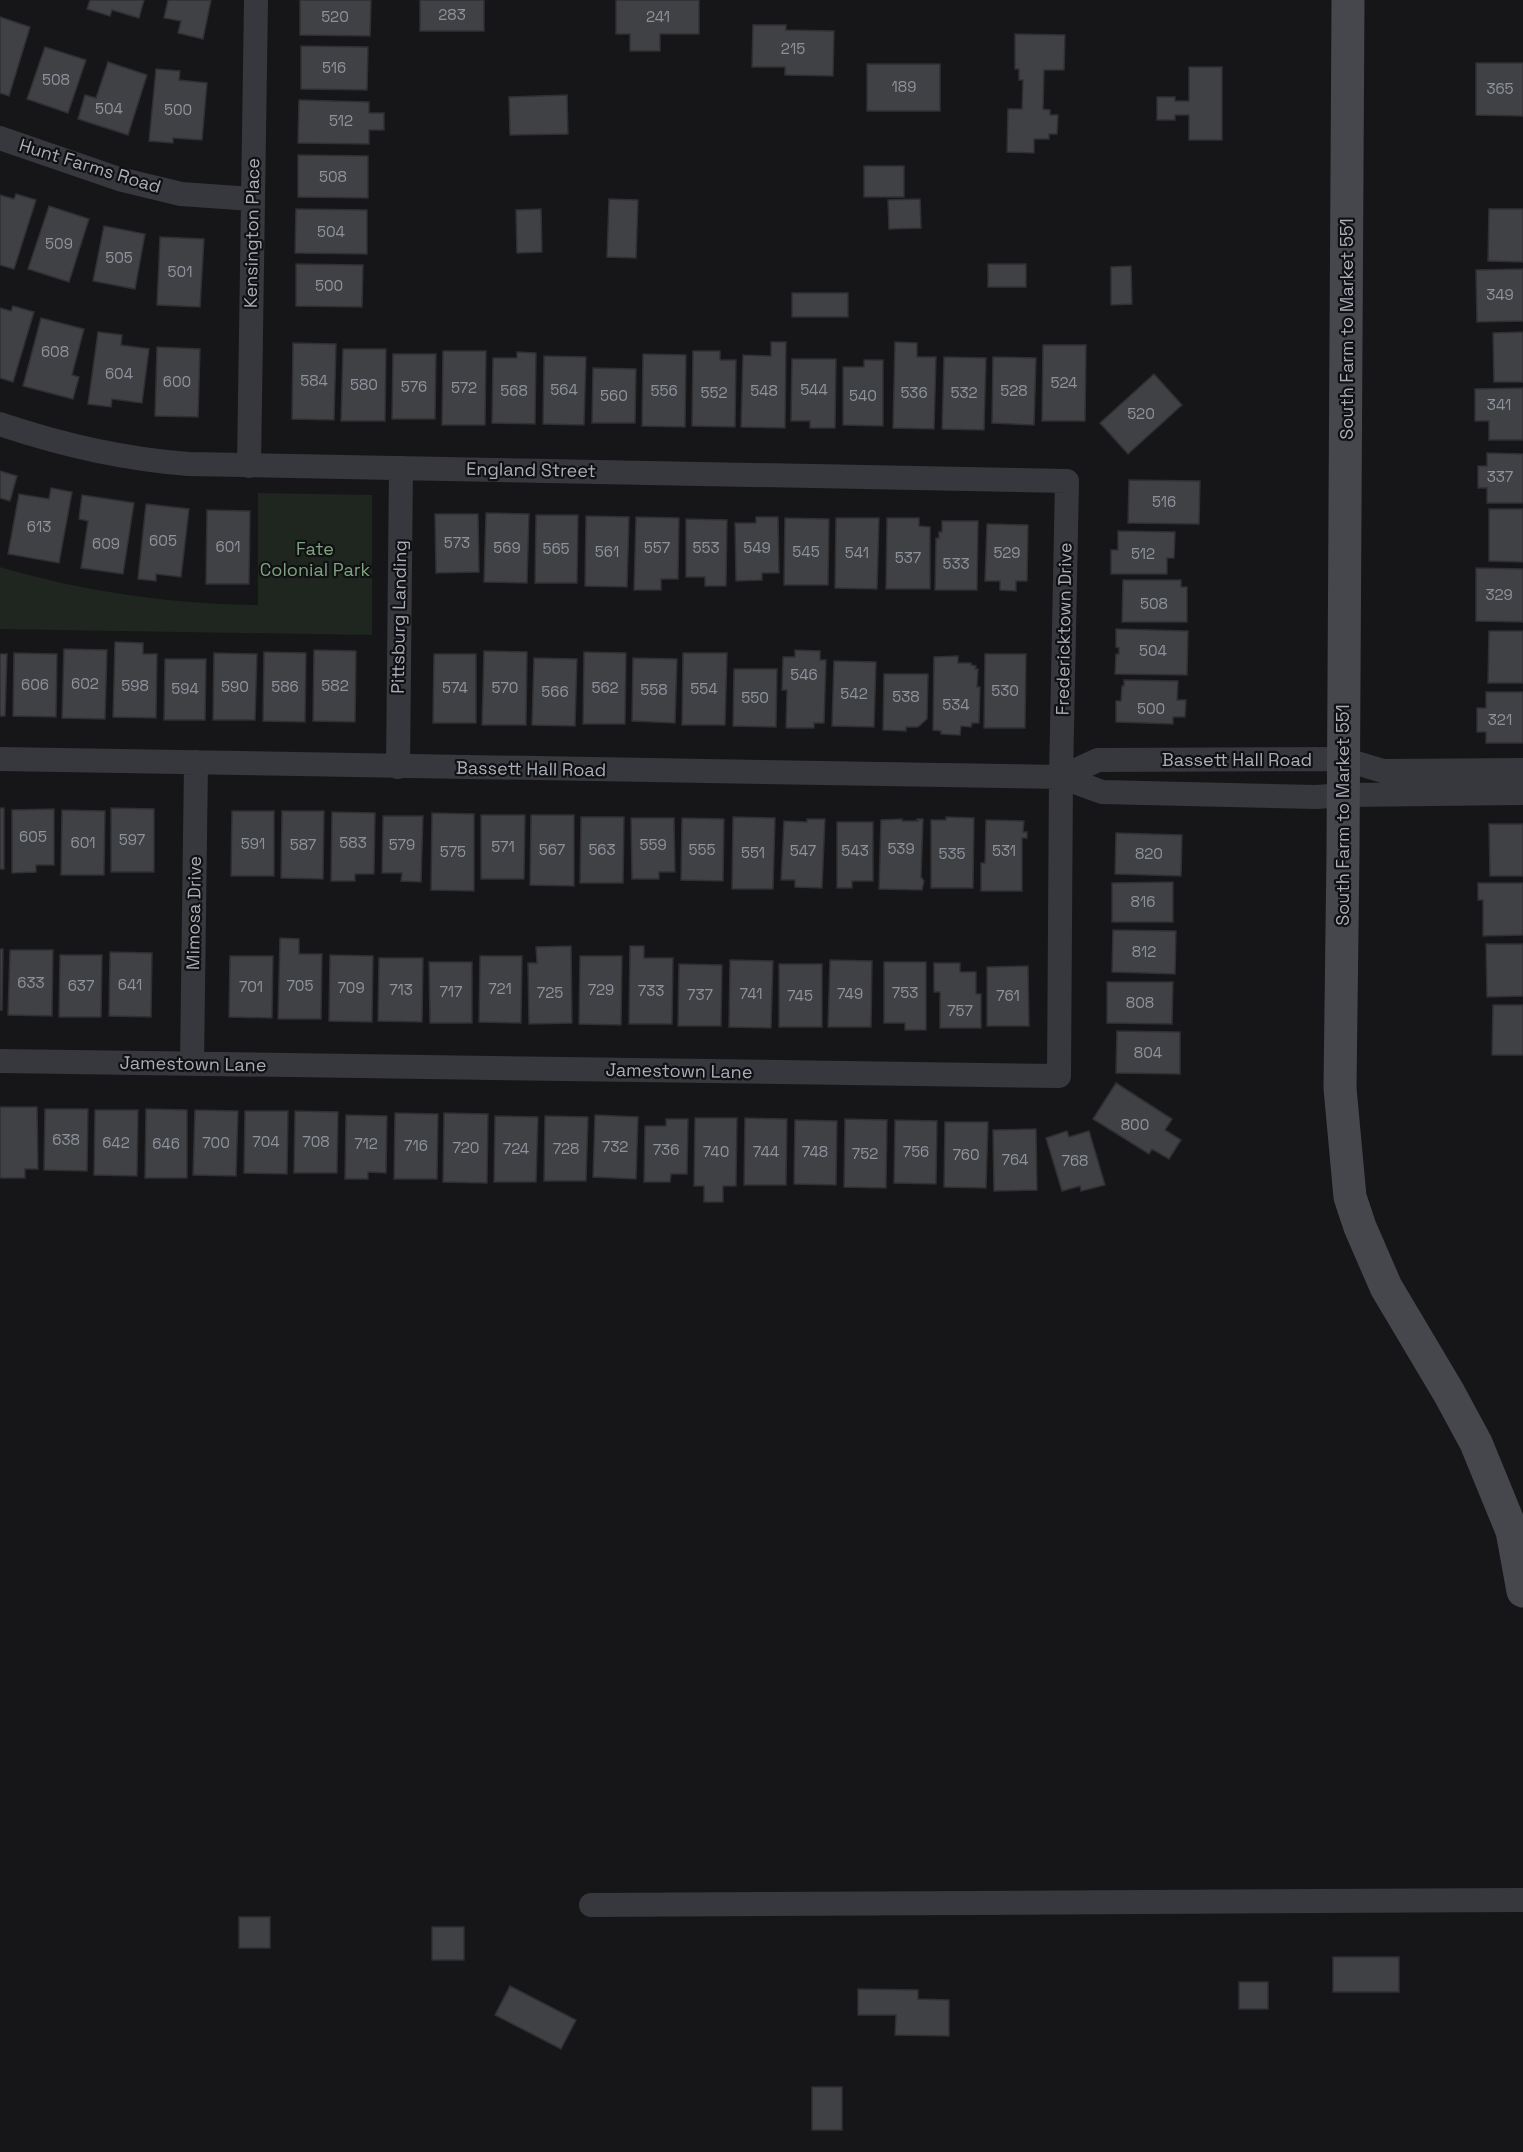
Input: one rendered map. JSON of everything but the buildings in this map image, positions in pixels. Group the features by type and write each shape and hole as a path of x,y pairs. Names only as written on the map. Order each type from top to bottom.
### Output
{"main road":[{"name":"South Farm to Market 551","path":"1348,0 1344,795 1340,1088 1350,1197 1360,1227 1386,1287 1476,1443 1512,1531 1523,1591"}],"street":[{"name":"Kensington Place","path":"249,466 256,0"},
{"name":"Hunt Farms Road","path":"0,138 120,179 170,191 252,199"},
{"name":"England Street","path":"0,424 109,454 180,463 1067,481"},
{"name":"Pittsburg Landing","path":"398,766 401,468"},
{"name":"Fredericktown Drive","path":"1061,777 1067,481"},
{"name":"Bassett Hall Road","path":"0,759 1061,777 1102,792 1316,797 1523,793"},
{"name":"Bassett Hall Road","path":"1061,777 1098,760 1343,759 1383,771 1523,770"},
{"name":"Mimosa Drive","path":"192,1064 196,762"},
{"name":"Jamestown Lane","path":"0,1061 1059,1077 1061,777"},
{"path":"591,1905 1523,1900"}],"green space":[{"name":"Fate Colonial Park","path":"258,493 372,495 372,635 0,629 0,567 96,590 128,595 193,602 258,605"}]}
